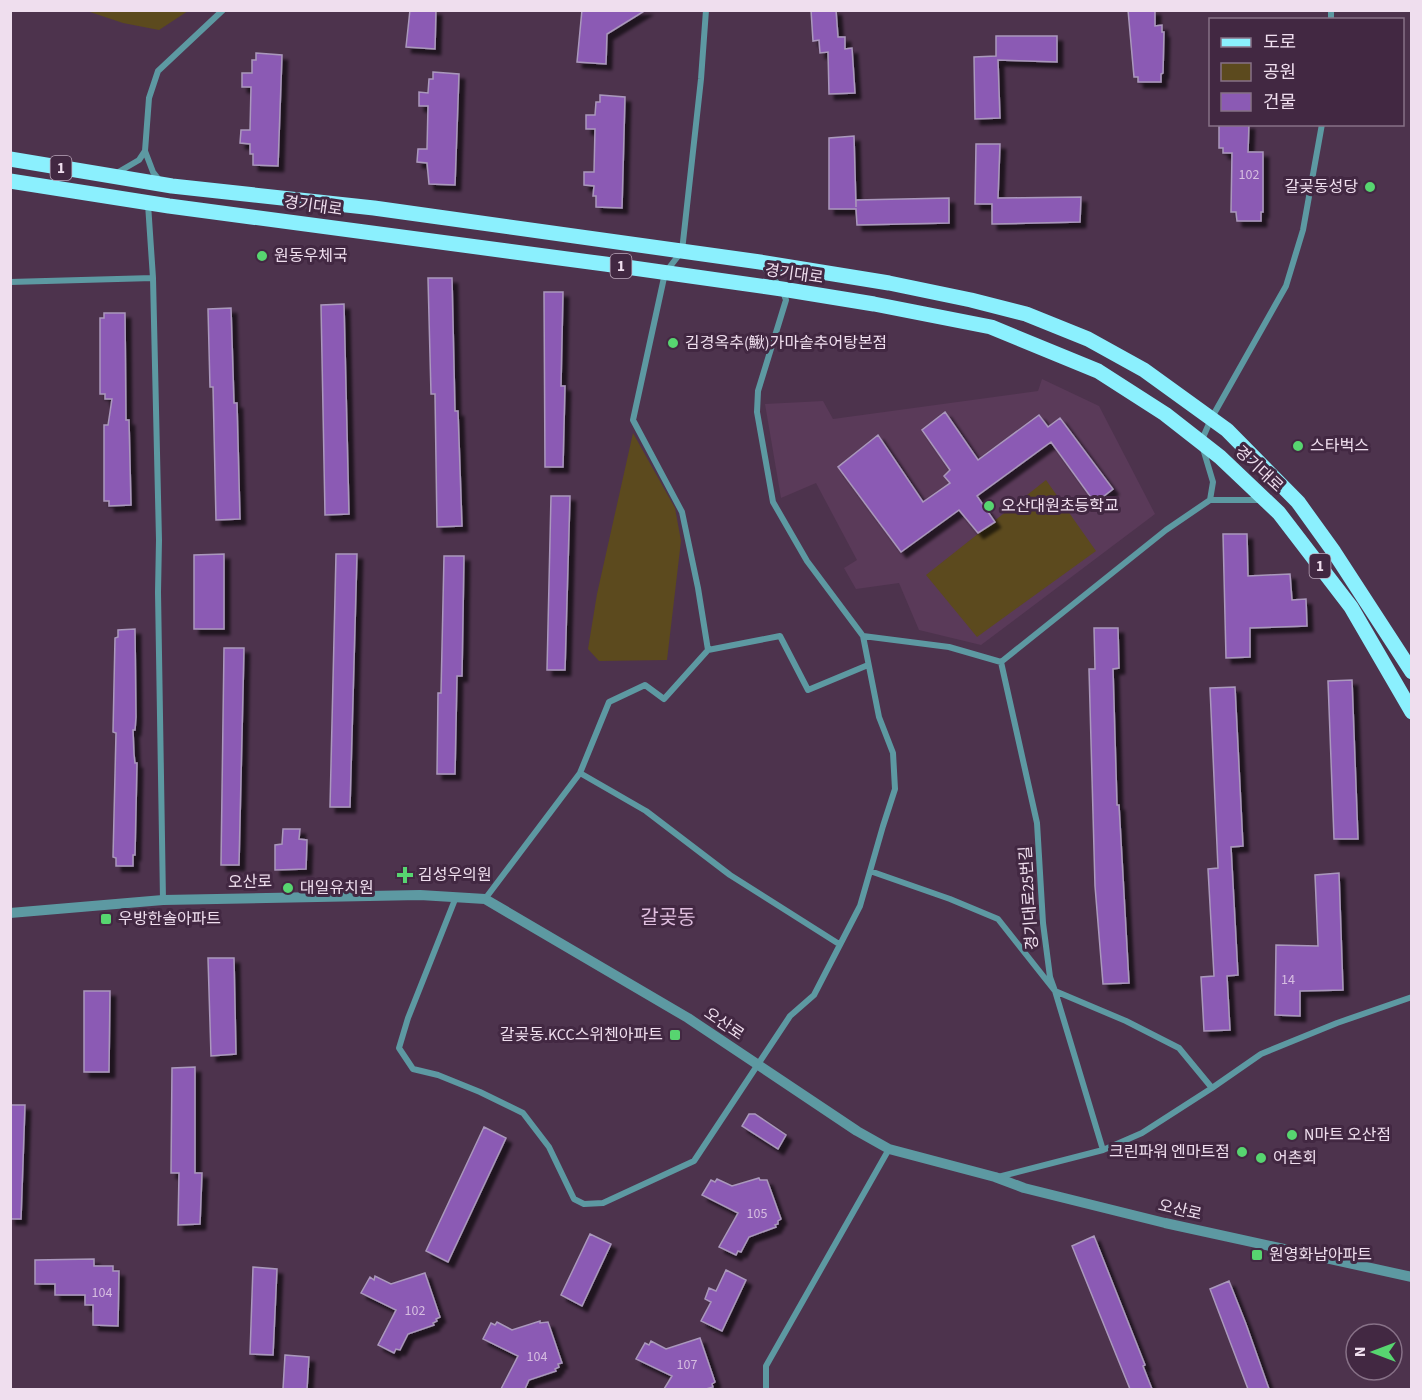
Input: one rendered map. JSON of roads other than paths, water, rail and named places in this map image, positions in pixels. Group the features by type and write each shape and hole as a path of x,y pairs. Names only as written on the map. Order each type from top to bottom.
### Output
{"main road":[{"name":"경기대로","path":"10,159 162,184 374,208 760,262 889,283 1026,314 1088,339 1144,370 1227,430 1298,502 1334,552 1412,672"},
{"name":"경기대로","path":"10,181 148,203 782,289 991,327 1098,371 1165,414 1201,442 1265,500 1279,513 1351,607 1412,712"}],"street":[{"path":"162,184 153,172 145,151 149,98 158,71 223,10"},
{"path":"706,10 701,79 682,251 665,273 633,420 682,512 708,650"},
{"path":"1210,500 1213,482 1201,442 1211,418 1286,286 1303,230 1322,126"},
{"path":"112,176 139,160 145,151"},
{"path":"148,203 153,278 159,540 163,900"},
{"path":"456,897 408,1018 399,1048 413,1069 438,1075 523,1113 549,1147 574,1199 584,1204 603,1203 694,1161 790,1016 814,995 860,906 895,789 893,753 879,717 863,636 807,561 773,502 757,412 758,391 786,300 782,289 760,262"},
{"path":"10,282 153,278"},
{"path":"863,636 949,647 1001,662 1166,530 1210,500 1265,500"},
{"path":"485,899 580,773 609,702 645,685 664,699 708,650 780,636 808,690 868,665"},
{"name":"경기대로25번길","path":"1001,662 1037,823 1043,923 1050,977 1103,1150"},
{"path":"580,773 646,811 730,875 839,944"},
{"path":"870,871 950,898 998,919 1055,990 1126,1021 1179,1048 1212,1088"},
{"name":"오산로","path":"10,913 163,900 385,895 485,899 688,1018 857,1131 889,1149 1024,1188 1165,1223 1412,1277"},
{"path":"995,1178 1103,1150 1142,1133 1262,1054 1337,1023 1412,997"},
{"path":"766,1389 766,1366 889,1149"}],"place":[{"name":"갈곶동성당","path":"1370,187"},
{"name":"원동우체국","path":"262,256"},
{"name":"김경옥추(鰍)가마솥추어탕본점","path":"673,343"},
{"name":"스타벅스","path":"1298,446"},
{"name":"오산대원초등학교","path":"989,506"},
{"name":"김성우의원","path":"405,875"},
{"name":"대일유치원","path":"288,888"},
{"name":"우방한솔아파트","path":"106,919"},
{"name":"갈곶동.KCC스위첸아파트","path":"675,1035"},
{"name":"N마트 오산점","path":"1292,1135"},
{"name":"크린파워 엔마트점","path":"1242,1152"},
{"name":"어촌회","path":"1261,1158"},
{"name":"원영화남아파트","path":"1257,1255"}],"district":[{"name":"갈곶동","path":"668,918"}]}
